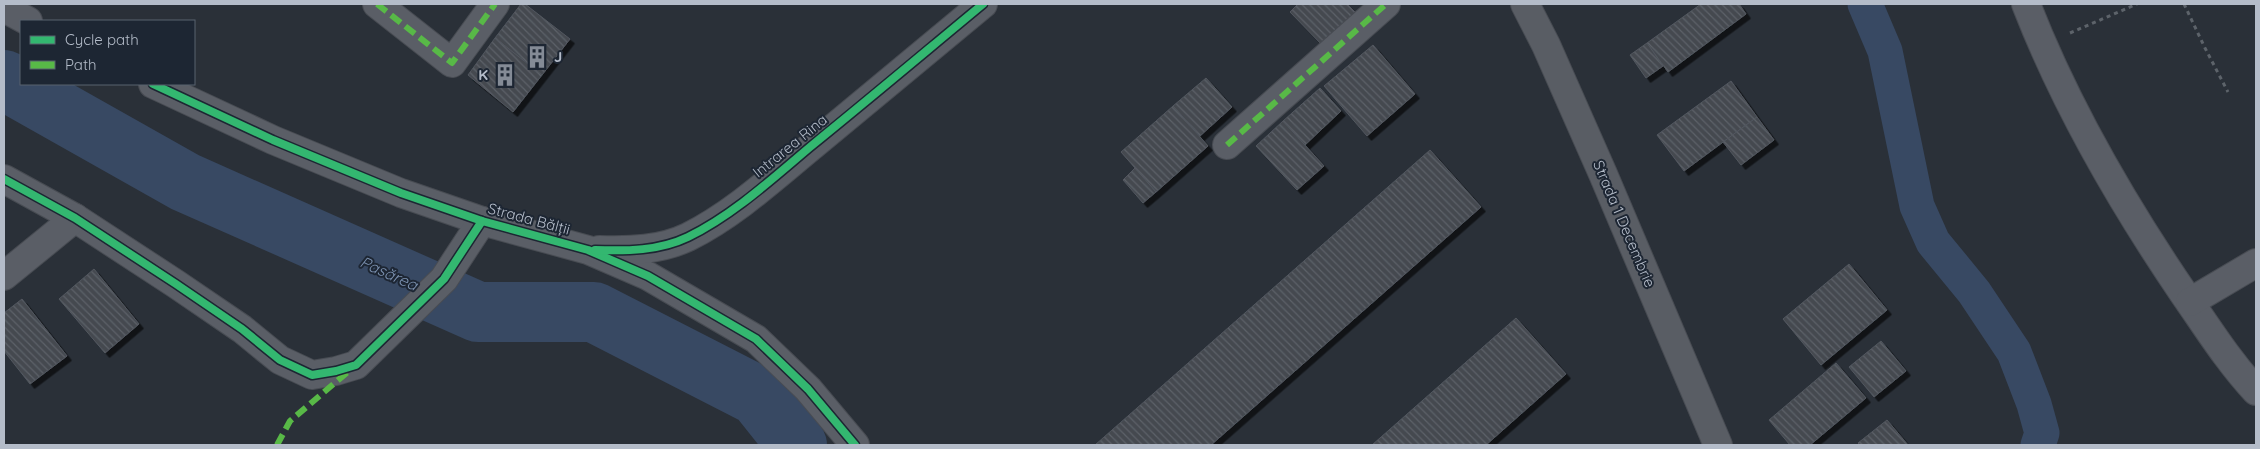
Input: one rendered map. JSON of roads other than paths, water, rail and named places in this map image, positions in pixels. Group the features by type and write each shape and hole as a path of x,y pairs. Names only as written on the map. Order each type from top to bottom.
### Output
{"main road":[{"name":"Strada 1 Decembrie","path":"1526,4 1603,174 1718,445"}],"street":[{"path":"377,4 452,63 495,4"},
{"name":"Intrarea Rina","path":"588,250 626,251 658,248 687,237 713,222 766,184 982,4"},
{"path":"1227,144 1386,4"},
{"path":"2026,4 2082,126 2118,192 2155,251 2222,350 2256,391"},
{"path":"4,8 26,20"},
{"name":"Strada Bălții","path":"155,85 301,151 401,193 482,221 588,250 648,276 756,339 808,389 855,445"},
{"path":"4,179 75,218 242,329 280,360 312,375 356,365 444,279 482,221"},
{"path":"4,276 75,218"},
{"path":"2190,302 2256,263"}],"waterway":[{"path":"1865,4 1885,51 1917,206 1933,242 1974,292 2014,352 2034,404 2042,433 2038,445"},
{"name":"Pasărea","path":"4,80 185,182 478,312 594,312 758,396 797,445"}],"place":[{"name":"J","path":"537,57"},
{"name":"K","path":"505,75"}]}
